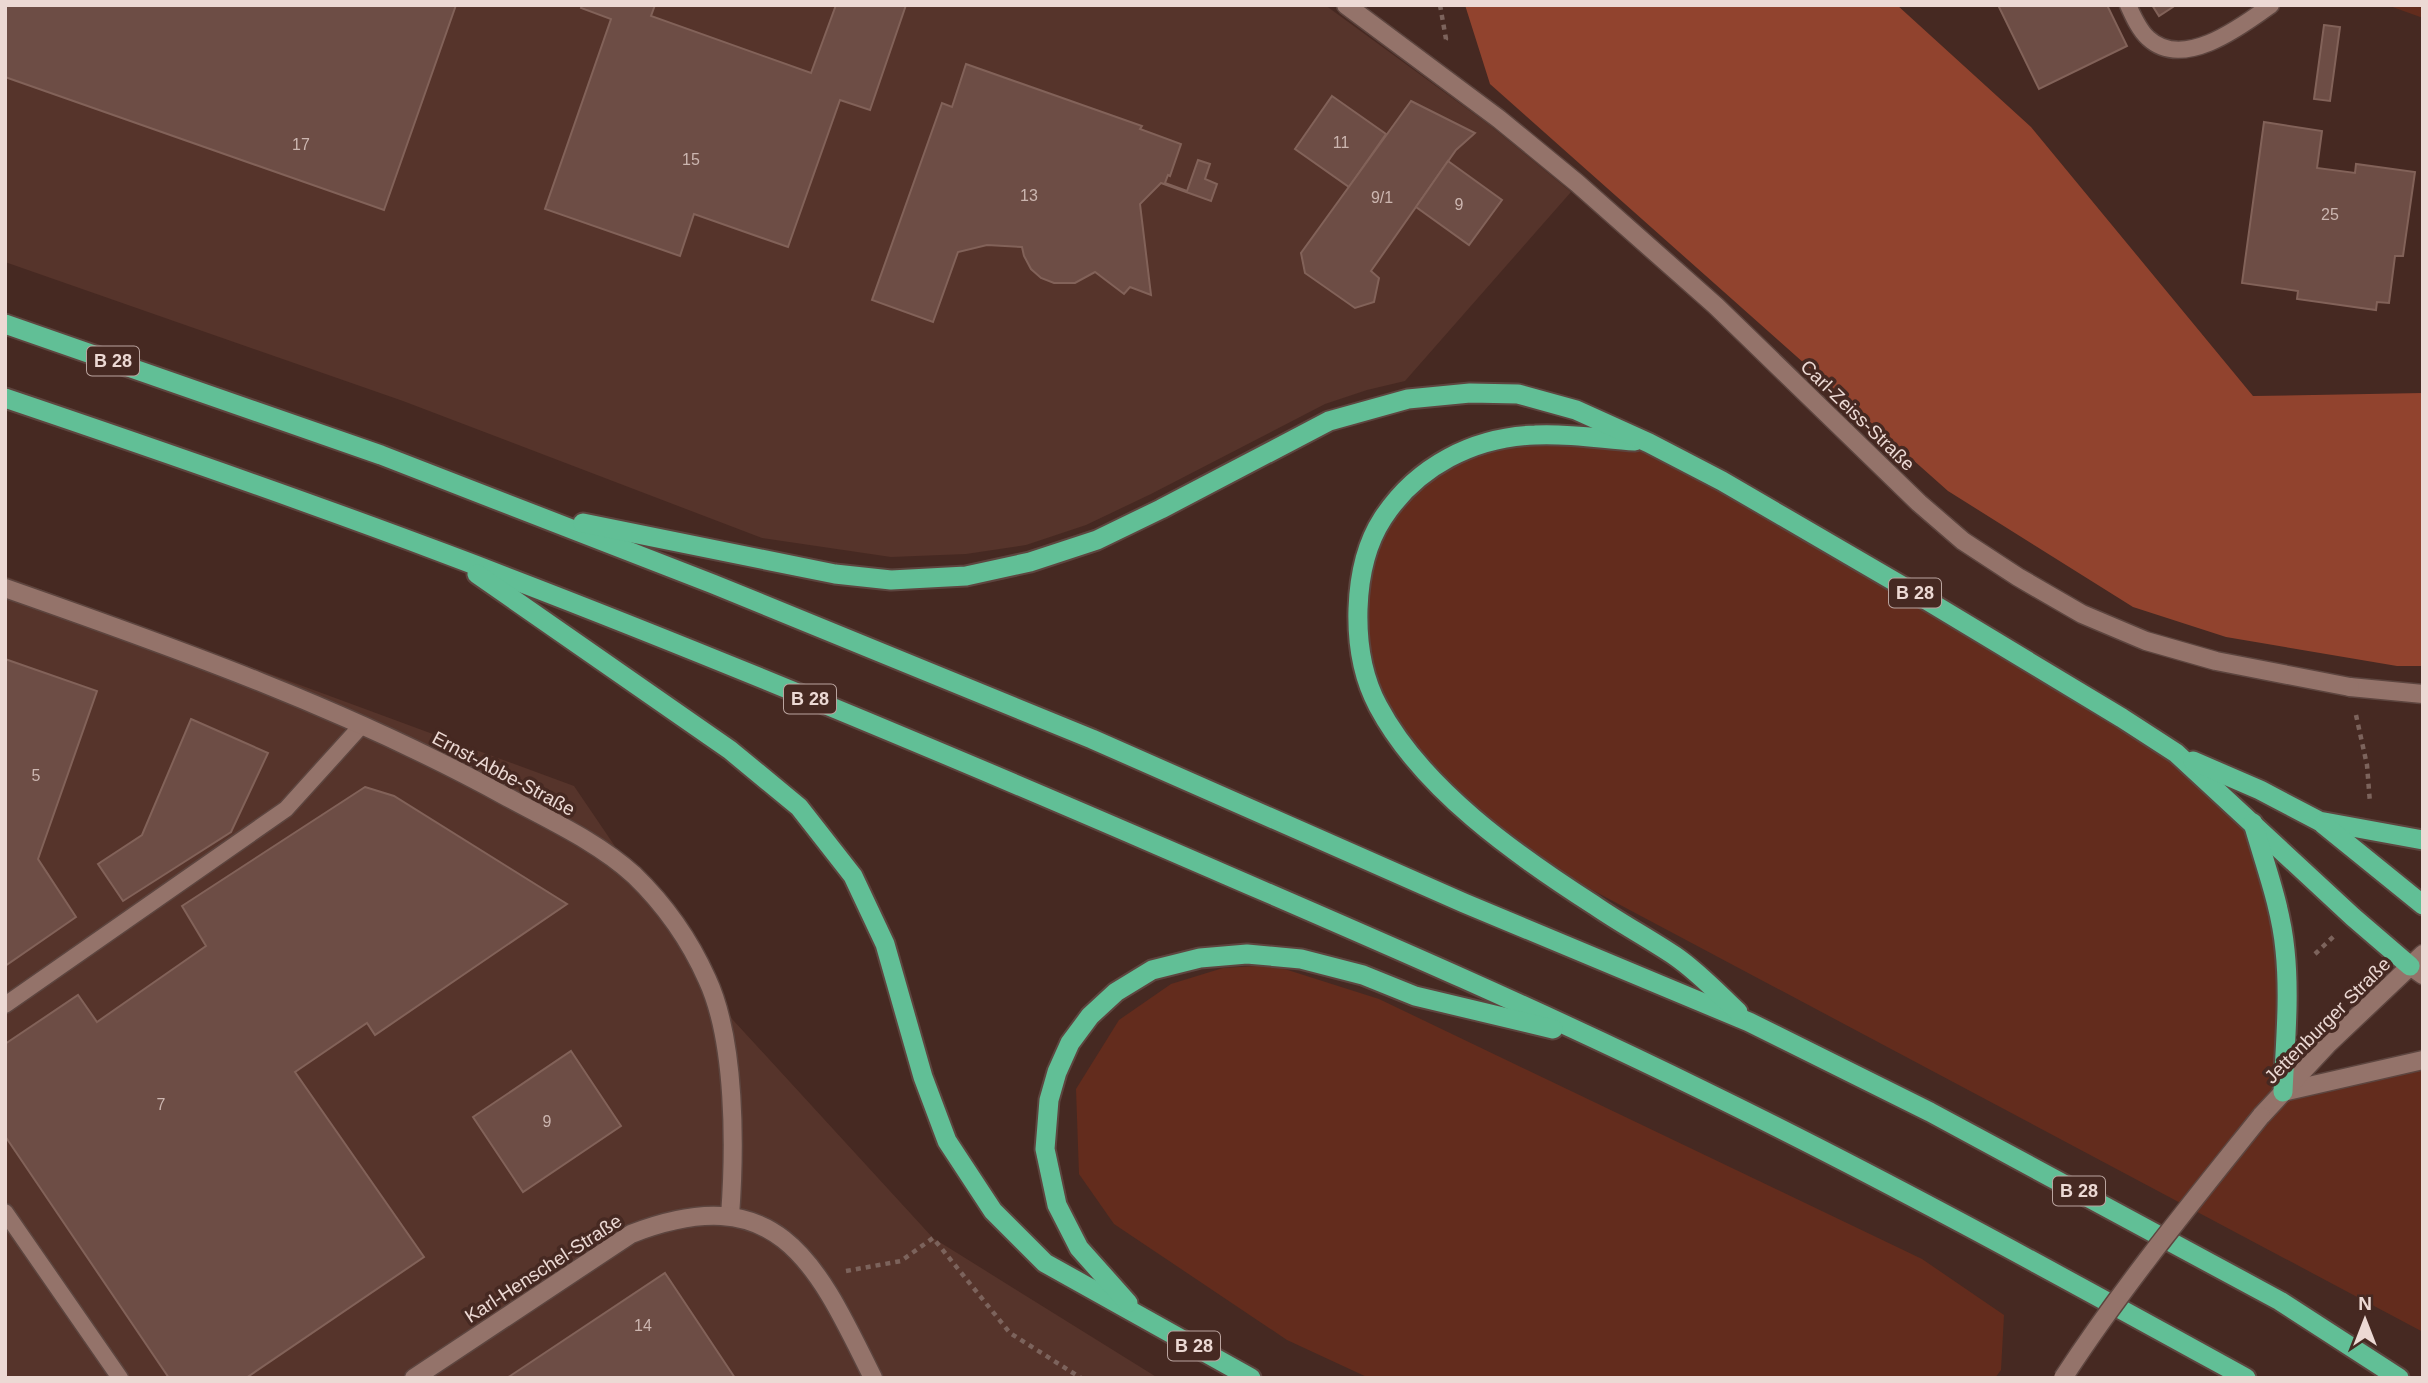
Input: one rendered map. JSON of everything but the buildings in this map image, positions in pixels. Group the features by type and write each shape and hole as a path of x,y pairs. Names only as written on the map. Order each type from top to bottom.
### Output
{"highway":[{"name":"B 28","path":"5,324 332,438 534,513 1092,739 1464,903 1749,1022 1942,1119 2268,1294 2399,1378"},
{"name":"B 28","path":"534,513 835,574 891,580 966,576 1030,562 1097,540 1329,421 1408,399 1470,393 1518,394 1576,410 1649,443 1722,481 1928,601 2176,753 2260,789 2319,821 2423,905"},
{"name":"B 28","path":"5,398 234,476 450,555 987,771 1416,957 1599,1040 1735,1106 1910,1195 2246,1378"},
{"path":"1649,443 1536,434 1472,446 1422,474 1391,507 1378,525 1369,547 1358,594 1358,644 1364,673 1378,706 1410,753 1445,791 1502,842 1592,904 1677,957 1749,1022"},
{"name":"B 28","path":"450,555 730,750 799,807 853,876 886,944 923,1077 947,1142 993,1211 1045,1263 1251,1378"},
{"name":"B 28","path":"2176,753 2353,917 2418,965"},
{"name":"B 28","path":"2319,821 2423,840"},
{"path":"2253,822 2280,919 2288,982 2283,1092"},
{"name":"B 28","path":"1138,1314 1079,1248 1057,1205 1045,1149 1049,1100 1056,1072 1070,1043 1090,1016 1116,992 1152,970 1200,958 1235,955 1301,959 1363,975 1415,996 1599,1040"}],"street":[{"name":"Carl-Zeiss-Straße","path":"1346,5 1499,119 1577,183 1716,306 1909,494 1963,541 2018,577 2081,614 2146,641 2216,661 2350,687 2423,694"},
{"name":"Ernst-Abbe-Straße","path":"5,587 293,694 475,779 589,843 633,874 667,912 689,946 708,981 720,1019 727,1058 733,1148 730,1216"},
{"name":"Jettenburger Straße","path":"2063,1378 2093,1332 2262,1116 2327,1045 2418,965"},
{"path":"2283,1092 2423,1060"},
{"name":"Karl-Henschel-Straße","path":"414,1378 631,1234 663,1222 696,1216 730,1216 763,1225 790,1242 817,1274 845,1319 873,1378"}],"lane":[{"path":"2129,5 2150,40 2170,49 2193,47 2219,39 2271,5"},
{"path":"5,1005 286,809 362,726"},
{"path":"5,1212 120,1378"}],"path":[{"path":"2350,687 2367,765 2372,832"},
{"path":"2288,982 2353,917"},
{"path":"817,1274 865,1269 901,1261 933,1238 1010,1333 1081,1378"}],"shaded area":[{"path":"5,5 1325,5 1492,127 1571,192 1405,381 1325,404 1086,525 1026,545 966,554 891,557 762,538 403,401 5,262"},
{"path":"1465,5 1897,5 2031,127 2253,396 2423,393 2423,666 2397,666 2226,637 2133,607 1948,491 1490,84"},
{"path":"2387,5 2423,5 2423,18"},
{"path":"1507,438 1649,443 2122,718 2253,822 2280,919 2284,1092 2423,1060 2423,1332 1502,842 1445,791 1364,673 1363,568 1406,489"},
{"path":"5,576 574,786 733,1020 933,1238 1158,1378 5,1378"},
{"path":"1272,965 1379,999 1922,1259 2004,1315 2001,1370 1995,1378 1369,1378 1287,1340 1114,1224 1079,1174 1076,1089 1119,1020 1171,984 1223,968"}]}
